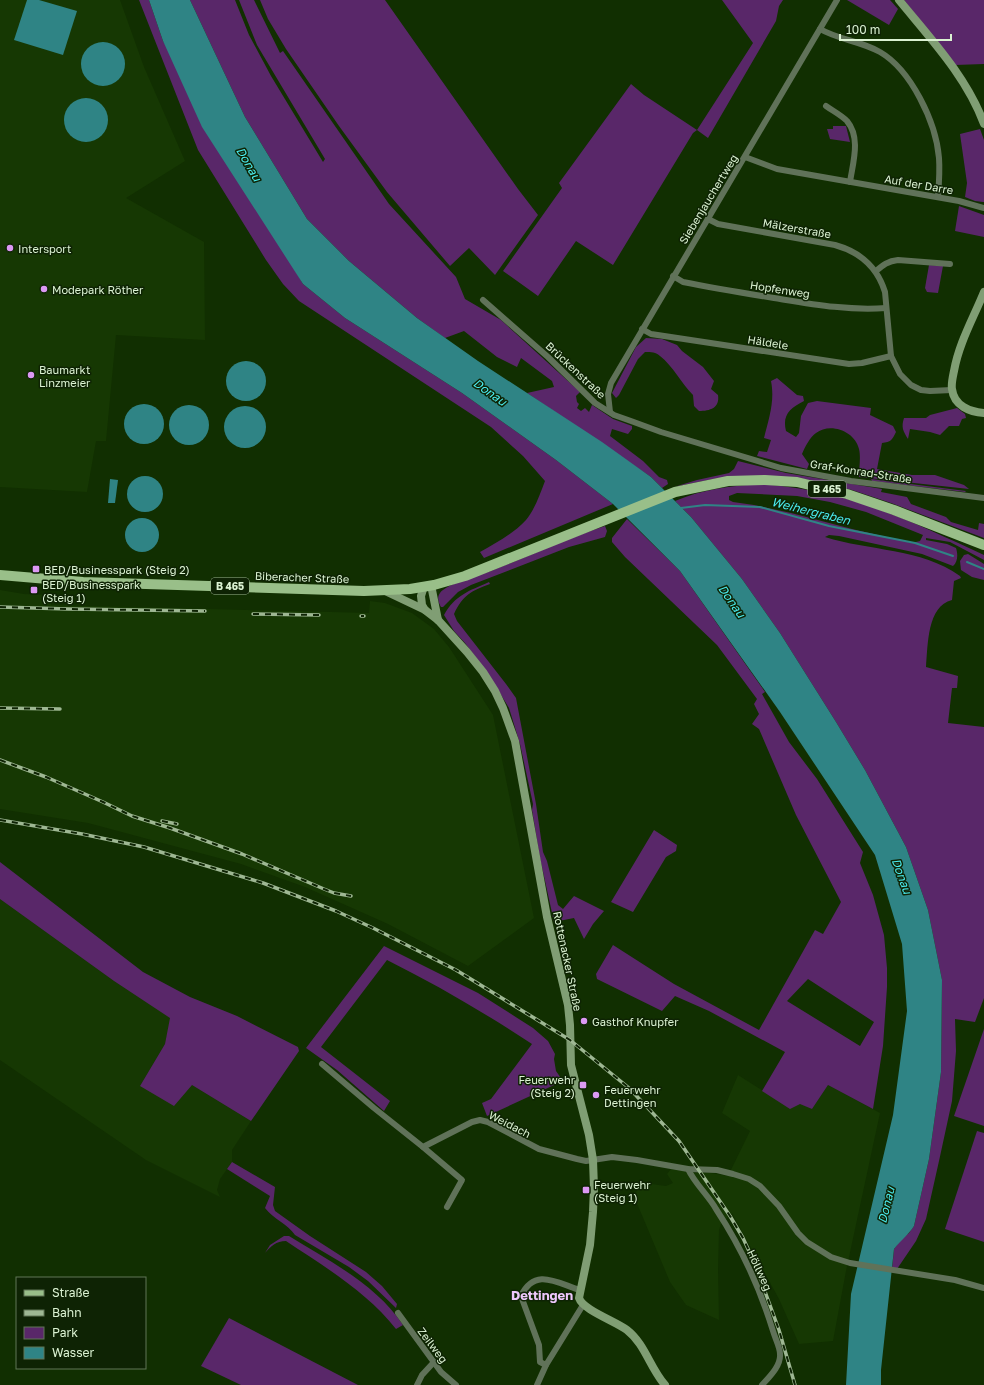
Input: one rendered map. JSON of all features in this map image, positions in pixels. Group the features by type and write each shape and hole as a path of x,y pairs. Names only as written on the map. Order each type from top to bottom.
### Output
{"main road":[{"path":"899,0 944,55 964,85 980,113 984,124"},
{"path":"984,292 965,334 957,357 952,390 956,400 964,408 974,412 984,413"},
{"name":"B 465","path":"385,591 427,586 465,576 675,492 728,481 765,480 797,482 847,494 894,510 984,546"},
{"name":"Biberacher Straße","path":"0,575 83,582 385,591"},
{"path":"425,610 422,605 421,596 427,586"},
{"path":"427,586 438,620"},
{"name":"Rottenacker Straße","path":"385,591 425,610 438,620 467,652 487,678 503,708 515,741 556,961 568,1005 571,1065 589,1136 593,1160 594,1212 590,1245 579,1298 583,1305"},
{"path":"583,1305 620,1325 629,1332 638,1342 662,1384"}],"street":[{"name":"Siebenjauchertweg","path":"610,412 608,394 611,383 837,0"},
{"path":"820,29 828,34 880,52 896,65 911,83 926,108 932,126 939,156 938,198"},
{"path":"826,106 846,120 853,132 856,146 850,182"},
{"name":"Auf der Darre","path":"745,157 777,169 959,201 984,208"},
{"name":"Mälzerstraße","path":"708,219 718,224 839,246 851,250 860,256 876,271 882,283 885,292 891,356 900,374 911,385 921,390 952,390"},
{"path":"876,271 884,264 893,261 950,264"},
{"name":"Hopfenweg","path":"673,276 683,282 830,307 886,308"},
{"name":"Brückenstraße","path":"483,300 548,357 595,403 610,412 662,432 737,455"},
{"name":"Häldele","path":"642,329 651,334 849,364 862,364 891,356"},
{"name":"Graf-Konrad-Straße","path":"737,455 781,468 851,481 984,498"},
{"path":"322,1064 462,1180 447,1207"},
{"name":"Weidach","path":"423,1147 472,1122 480,1120 488,1122 539,1149 577,1160 593,1160"},
{"path":"593,1160 612,1158 637,1160 688,1169 717,1170 748,1179 760,1186 779,1206 798,1233 807,1242 830,1257 850,1263 955,1280 984,1288"},
{"name":"Höllweg","path":"688,1169 692,1178 716,1208 746,1261 768,1314 780,1354 778,1365 762,1385"},
{"path":"546,1365 540,1362 539,1345 521,1296 524,1289 536,1279 546,1278 580,1290"},
{"path":"537,1385 546,1365 583,1305"},
{"name":"Zeilweg","path":"398,1313 441,1372 456,1385"},
{"path":"417,1385 422,1375 434,1362"}],"shaded area":[{"path":"0,0 120,0 144,67 185,161 126,198 204,242 205,340 116,335 106,441 96,441 87,492 0,487"},
{"path":"0,590 24,594 51,595 51,605 369,613 370,601 385,603 412,613 434,629 449,647 493,715 534,918 468,966 388,924 305,887 241,864 88,823 0,809"},
{"path":"0,899 114,981 171,1018 165,1044 140,1086 192,1085 251,1121 232,1150 232,1162 220,1179 217,1190 220,1197 146,1160 0,1060"},
{"path":"738,1075 790,1108 800,1103 812,1109 828,1085 880,1113 846,1271 833,1341 799,1344 779,1299 732,1213 721,1224 719,1230 719,1320 686,1305 670,1282 636,1201 637,1182 666,1186 673,1183 667,1174 671,1169 728,1176 750,1131 722,1113"}],"green space":[{"path":"139,0 149,0 163,41 303,284 345,318 462,393 556,460 613,504 484,558 480,552 510,534 526,520 535,506 545,481 523,456 491,427 299,301 283,284 266,260 198,150"},
{"path":"190,0 235,0 249,35 271,76 323,162 325,159 257,45 239,0 254,0 280,53 283,51 389,204 456,277 465,299 501,320 580,392 576,396 579,404 577,408 581,411 585,408 589,412 592,405 613,419 632,426 632,429 628,434 612,429 610,436 643,461 659,477 667,480 668,484 662,488 651,477 527,393 554,387 552,381 521,358 517,367 497,357 464,331 445,338 417,318 349,261 307,219 245,117"},
{"path":"260,0 385,0 518,189 538,215 495,275 469,248 450,266 387,192 339,126 286,49 268,19"},
{"path":"722,0 783,0 779,6 776,21 708,138 697,130 753,43"},
{"path":"847,0 890,0 898,9 889,25"},
{"path":"904,0 984,0 984,64 955,65"},
{"path":"631,84 644,95 697,130 693,133 613,265 576,241 538,296 503,271 562,188 559,183"},
{"path":"833,126 846,126 850,142 830,139 827,129 833,129"},
{"path":"980,129 984,140 984,202 975,201 965,197 967,183 960,134"},
{"path":"959,206 984,215 984,237 955,231"},
{"path":"929,265 943,266 938,293 927,292 925,288"},
{"path":"646,338 662,339 677,345 682,351 703,367 714,381 711,389 718,395 716,406 707,410 699,411 694,406 693,395 665,360 651,352 645,352 638,359 616,398 612,393 636,347"},
{"path":"777,378 797,395 803,396 804,401 791,409 786,416 785,421 786,431 796,437 799,433 801,416 808,403 817,401 871,408 870,415 893,426 896,432 891,440 882,443 877,469 912,475 935,475 964,485 969,489 859,477 860,455 857,443 853,437 835,428 828,428 816,433 806,445 802,454 809,464 807,469 757,456 759,451 767,452 771,440 764,438 772,403 771,381"},
{"path":"957,408 965,414 966,418 962,419 959,426 949,426 940,435 910,429 908,439 905,434 903,429 904,418 926,418 930,415"},
{"path":"738,461 786,473 882,489 881,492 907,497 911,504 946,517 951,522 978,530 979,523 984,524 984,538 852,490 804,479 742,476 713,479 674,487 729,473 734,469"},
{"path":"871,479 966,491 872,481"},
{"path":"761,484 799,488 855,501 911,522 984,555 984,560 950,542 926,538 926,540 947,544 956,548 957,558 953,566 922,554 839,536 829,535 825,537 842,542 912,555 945,567 960,576 961,578 954,581 952,600 944,604 933,618 930,628 926,667 958,676 957,688 952,688 948,723 984,727 984,998 975,1022 955,1019 956,1051 952,1101 926,1219 916,1241 897,1269 892,1269 894,1249 901,1239 909,1233 914,1226 929,1159 941,1072 942,980 928,910 906,847 865,770 780,633 742,579 691,517 675,501 707,491 728,487","holes":["737,493 797,496 830,502 866,512 923,535 920,541 912,543 791,513 729,500 729,496"]},
{"path":"627,519 680,571 765,692 762,694 789,742 817,779 863,852 860,863 873,895 884,935 887,968 883,1046 873,1109 828,1085 812,1109 800,1104 790,1109 762,1091 785,1052 709,1011 675,996 662,1011 597,979 596,974 613,945 674,984 759,1030 815,930 823,934 841,902 796,815 759,729 752,724 759,714 754,704 757,699 717,645 625,557 612,542 612,538","holes":["808,979 874,1022 860,1046 787,1001"]},
{"path":"605,526 607,531 605,537 569,547 471,585 458,592 443,607 440,605 438,596 449,586"},
{"path":"968,554 984,564 984,580 972,577 961,570 960,561 964,555"},
{"path":"489,582 490,584 468,594 454,614 457,621 516,698 536,804 543,852 547,861 558,905 563,909 574,896 604,911 593,924 584,939 574,918 554,922 540,858 532,810 533,804 520,744 509,708 489,675 454,631 444,615 448,608 463,594"},
{"path":"654,830 677,845 676,851 666,857 633,912 611,902"},
{"path":"0,862 143,972 190,997 237,1016 298,1047 299,1051 251,1121 192,1085 174,1106 140,1086 165,1044 170,1018 114,981 0,899"},
{"path":"384,946 478,993 533,1028 548,1041 555,1054 554,1059 556,1071 563,1081 487,1116 482,1103 491,1099 532,1044 461,1000 387,960 321,1047 390,1101 384,1111 337,1070 306,1048"},
{"path":"984,1029 984,1126 954,1116"},
{"path":"977,1131 984,1133 984,1242 945,1229"},
{"path":"232,1162 275,1187 273,1205 275,1211 310,1236 366,1272 382,1286 397,1304 396,1308 368,1281 349,1267 295,1235 268,1212 265,1208 270,1196 227,1169"},
{"path":"284,1236 289,1236 351,1274 366,1285 392,1310 403,1325 396,1329 372,1303 359,1292 286,1241 274,1244 265,1253 270,1245"},
{"path":"229,1318 358,1385 241,1385 201,1366"}],"water":[{"path":"27,0 39,0 77,11 63,55 14,40"},
{"name":"Donau","path":"149,0 190,0 245,117 307,219 349,261 417,318 478,361 602,442 651,477 691,517 742,579 780,633 865,770 906,847 928,910 942,980 941,1072 929,1159 914,1226 894,1249 881,1370 881,1385 846,1385 851,1294 893,1115 907,1011 902,944 875,855 780,712 680,571 613,504 556,460 462,393 345,318 303,284 202,127 163,41"},
{"path":"99,42 107,42 119,48 125,60 125,68 119,80 107,86 99,86 87,80 81,68 81,60 87,48"},
{"path":"82,98 90,98 102,104 108,116 108,124 102,136 90,142 82,142 70,136 64,124 64,116 70,104"},
{"path":"250,361 257,364 263,370 266,381 265,389 257,398 250,401 242,401 235,398 227,389 226,377 229,370 238,362"},
{"path":"140,404 148,404 155,407 161,413 164,424 161,435 155,441 148,444 140,444 133,441 127,435 124,428 124,420 127,413 133,407"},
{"path":"189,405 197,407 203,411 207,417 209,425 207,433 203,439 197,443 189,445 181,443 175,439 171,433 169,425 171,417 175,411 181,407"},
{"path":"245,406 260,412 266,427 260,442 245,448 230,442 224,427 230,412"},
{"path":"145,476 158,481 163,494 158,507 145,512 132,507 127,494 132,481"},
{"path":"110,479 118,480 115,503 108,503"},
{"path":"145,518 154,523 158,528 158,542 154,547 149,551 139,552 135,551 126,542 125,532 126,528 135,519"}],"waterway":[{"name":"Weihergraben","path":"681,508 705,505 760,507 829,526 915,543 953,556"},
{"name":"Weihergraben","path":"967,562 984,569"}],"railway":[{"path":"0,607 205,611"},
{"path":"253,614 319,615"},
{"path":"0,708 60,709"},
{"path":"0,760 46,777 132,816 242,854 334,893 351,896"},
{"path":"0,820 82,834 144,847 263,883 336,911 456,970 570,1040 629,1088 679,1141 730,1216 743,1238 755,1264 779,1330 795,1385"},
{"path":"162,821 177,824"}],"place":[{"name":"Intersport","path":"10,248"},
{"name":"Modepark Röther","path":"44,289"},
{"name":"Baumarkt Linzmeier","path":"31,375"},
{"name":"BED/Businesspark (Steig 2)","path":"36,569"},
{"name":"BED/Businesspark (Steig 1)","path":"34,590"},
{"name":"Gasthof Knupfer","path":"584,1021"},
{"name":"Feuerwehr (Steig 2)","path":"583,1085"},
{"name":"Feuerwehr Dettingen","path":"596,1095"},
{"name":"Feuerwehr (Steig 1)","path":"586,1190"}],"district":[{"name":"Dettingen","path":"542,1295"}]}
